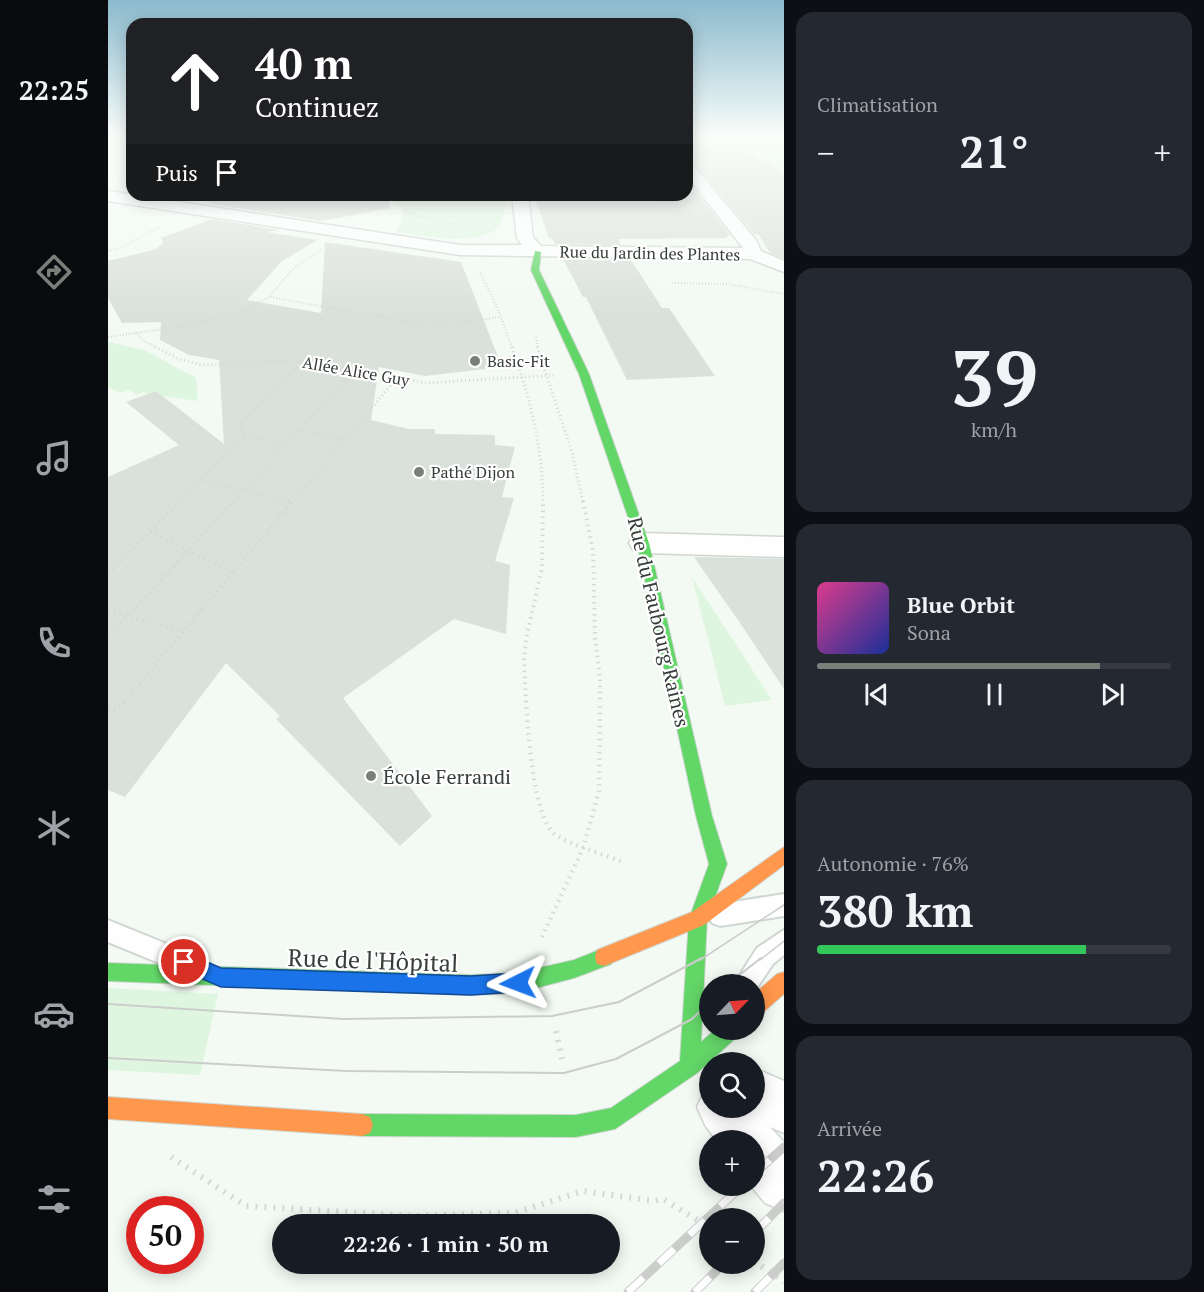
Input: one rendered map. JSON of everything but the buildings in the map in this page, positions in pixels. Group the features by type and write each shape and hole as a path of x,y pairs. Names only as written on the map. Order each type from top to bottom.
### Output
{"street":[{"name":"Rue du Jardin des Plantes","path":"110,196 126,199"},
{"path":"710,196 751,249 784,267"},
{"name":"Rue du Jardin des Plantes","path":"140,201 460,250 537,252 751,249 772,244"},
{"name":"Rue du Faubourg Raines","path":"521,201 525,238 537,252 535,270 584,374 643,543 704,816 718,864 698,919 705,1052"},
{"path":"643,543 784,547"},
{"name":"Rue de l'Hôpital","path":"108,972 471,986 518,983 574,969 698,919 784,855"},
{"path":"765,997 784,981"},
{"path":"108,1108 350,1125 576,1126 615,1118 699,1069"},
{"path":"765,1098 784,1107"},
{"path":"732,1118 741,1130"},
{"path":"765,1161 784,1184"}],"lane":[{"path":"698,919 784,905"},
{"path":"108,931 221,977"},
{"path":"753,974 765,956 784,941"}],"path":[{"path":"400,201 410,214 440,221"},
{"path":"108,251 133,242 192,209"},
{"path":"108,336 216,320 250,307 269,297 295,267 346,232"},
{"path":"479,270 523,378 538,438 543,477 542,568 526,639 524,662 529,745 542,816 554,834 583,848 625,863"},
{"path":"672,283 724,281 784,294"},
{"path":"269,297 430,326 500,317"},
{"path":"536,330 538,352 572,452 593,551 600,679 599,791 583,848 539,942"},
{"name":"Allée Alice Guy","path":"136,333 144,341 179,359 202,365 305,360 426,383 584,374"},
{"path":"244,436 239,425 305,360"},
{"path":"108,637 355,370"},
{"path":"108,708 117,711 291,502 398,378"},
{"path":"299,430 345,439"},
{"path":"244,436 286,444"},
{"path":"108,574 244,436"},
{"path":"201,480 291,502"},
{"path":"150,532 233,573"},
{"path":"108,610 183,632"},
{"path":"556,1031 562,1059"},
{"path":"166,1154 246,1206 414,1216 514,1213 583,1191 654,1201 663,1199 699,1221"},
{"path":"765,1269 784,1282"}],"green space":[{"path":"392,201 506,201 500,227 476,237 450,239 396,232 402,219 403,208"},
{"path":"108,342 144,350 196,378 198,401 144,392 136,395 129,390 120,393 108,387"},
{"path":"692,577 772,700 725,706"},
{"path":"108,988 218,994 200,1075 108,1070"}],"tram line":[{"path":"700,960 784,905"},
{"path":"760,960 784,941"},
{"path":"108,1004 344,1019 552,1016 619,1002 702,958"},
{"path":"741,974 761,958"},
{"path":"108,1058 346,1071 564,1073 616,1059 692,1019 699,1012"}],"railway":[{"path":"765,1164 784,1147"},
{"path":"628,1292 731,1196"},
{"path":"765,1222 784,1203"},
{"path":"755,1292 784,1263"},
{"path":"695,1292 713,1274"}],"traffic: fast":[{"path":"537,252 535,270 584,374 643,543 704,816 718,864 698,919 690,1066"},
{"path":"108,972 471,985 517,983 574,969 604,957"},
{"path":"362,1125 576,1126 615,1118 690,1066 719,1040"}],"traffic: slow":[{"path":"604,957 698,919 784,855"},
{"path":"765,997 784,981"},
{"path":"108,1108 362,1125"}],"place":[{"name":"Basic-Fit","path":"475,361"},
{"name":"Pathé Dijon","path":"419,472"},
{"name":"École Ferrandi","path":"371,776"}],"route":[{"path":"184,962 221,977 471,986 518,983"}]}
